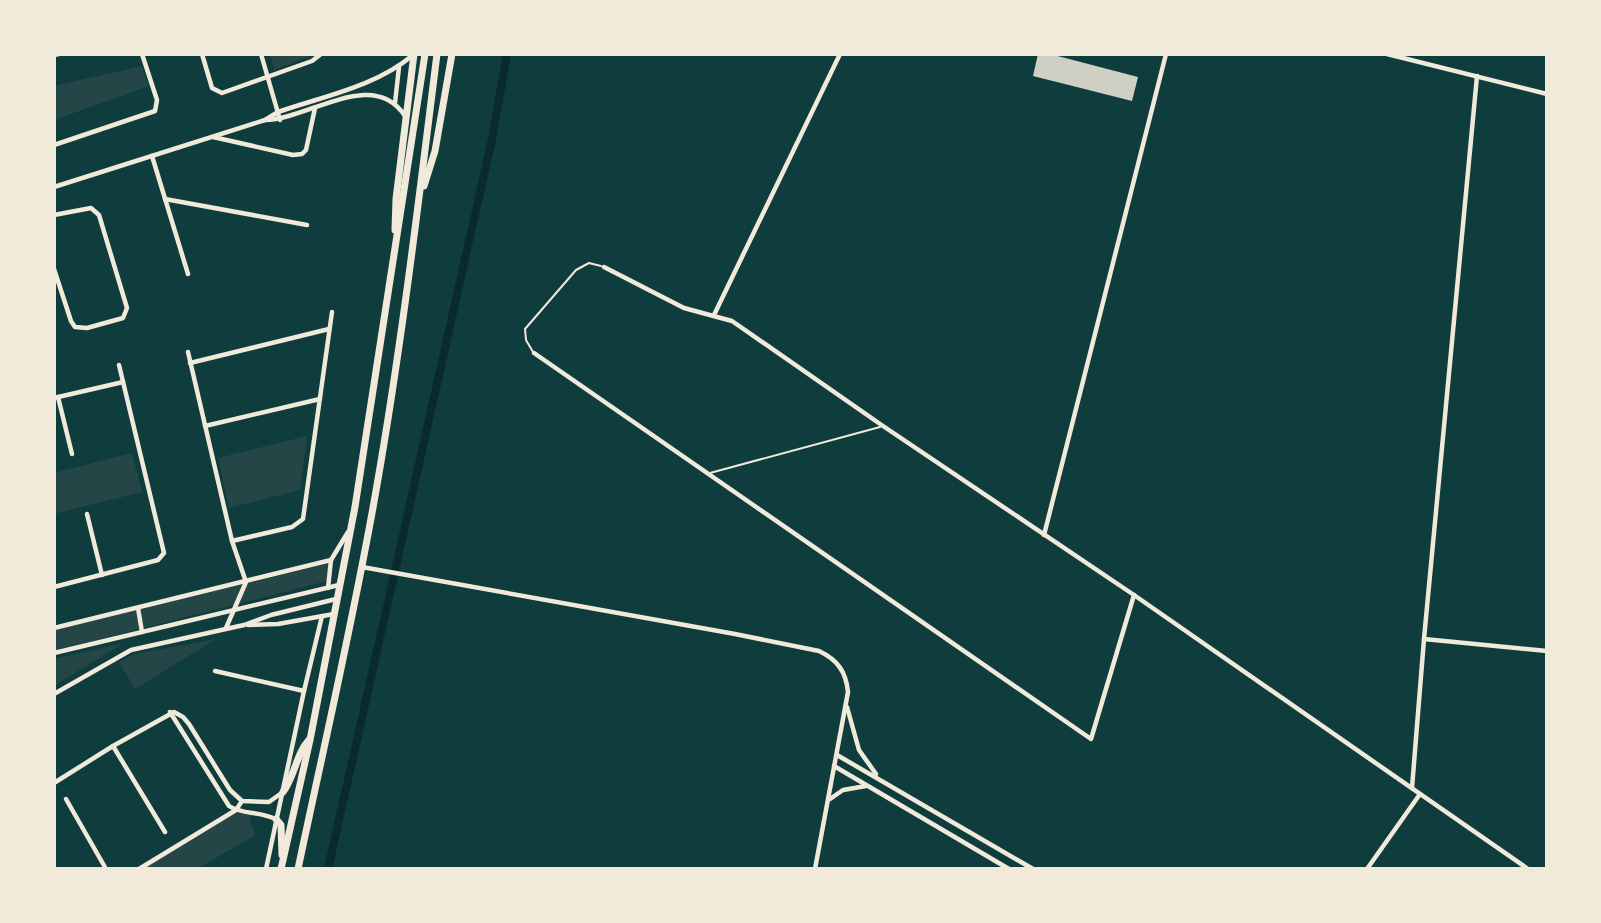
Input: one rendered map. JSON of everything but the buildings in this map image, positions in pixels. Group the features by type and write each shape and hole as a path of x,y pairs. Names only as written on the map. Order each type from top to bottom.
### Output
{"main road":[{"path":"393,266 396,199 414,54"},
{"path":"281,869 310,740 352,525 425,54"},
{"path":"298,869 378,482 420,196 437,54"},
{"path":"420,196 435,151 452,54"},
{"path":"283,792 303,748 310,740"},
{"path":"276,819 281,825 280,843 284,860"}],"street":[{"path":"54,145 155,111 157,100 142,54"},
{"path":"202,54 212,88 222,93 312,61 321,54"},
{"path":"261,54 281,120"},
{"path":"54,187 265,120 278,112 367,83 399,66 414,54"},
{"path":"714,315 840,54"},
{"path":"1044,535 1166,54"},
{"path":"1387,54 1547,94"},
{"path":"395,103 399,66"},
{"path":"1412,788 1477,76"},
{"path":"265,120 281,120 351,96 368,94 395,103 405,117"},
{"path":"212,137 293,155 302,154 306,150 316,108"},
{"path":"152,156 188,274"},
{"path":"165,199 307,225"},
{"path":"54,215 91,208 99,215 127,308 123,318 87,328 75,327 54,269"},
{"path":"604,267 684,309 732,321 1134,595 1528,869"},
{"path":"232,541 292,527 299,524 305,511 332,312"},
{"path":"190,363 329,329"},
{"path":"188,352 232,541 246,582 226,628"},
{"path":"534,353 1091,739 1134,595"},
{"path":"54,587 158,560 164,553 119,365"},
{"path":"72,454 56,398 123,382"},
{"path":"205,426 320,399"},
{"path":"87,514 102,575"},
{"path":"328,588 331,560 352,525"},
{"path":"54,628 331,560"},
{"path":"362,567 735,634 820,651 832,657 841,666 847,679 846,704 815,869"},
{"path":"54,653 340,585"},
{"path":"244,625 285,611 337,599"},
{"path":"303,607 307,619"},
{"path":"138,608 142,632"},
{"path":"285,611 289,622"},
{"path":"54,694 131,650 226,628 289,622 334,614"},
{"path":"267,869 322,616"},
{"path":"1424,639 1547,651"},
{"path":"215,671 304,691"},
{"path":"846,704 859,750 879,778"},
{"path":"54,783 170,712 178,713 189,724 225,784 242,801 269,802 283,792"},
{"path":"170,712 209,771 225,801 236,810 276,819"},
{"path":"113,746 164,832"},
{"path":"836,755 1033,869"},
{"path":"834,766 1007,867 1012,856"},
{"path":"829,800 850,787 867,786"},
{"path":"1367,869 1420,794"},
{"path":"66,799 106,869"},
{"path":"139,869 236,810 242,801"}],"lane":[{"path":"534,353 526,341 525,329 584,264 604,267"},
{"path":"709,473 883,426"}],"shaded area":[{"path":"270,54 316,54 274,70"},
{"path":"142,66 149,86 54,120 54,86"},
{"path":"307,436 300,490 229,508 218,458"},
{"path":"132,453 142,492 54,514 54,473"},
{"path":"328,564 327,581 54,651 54,630"},
{"path":"216,639 135,689 119,662 135,654"},
{"path":"124,643 54,686 54,659"},
{"path":"236,812 251,813 250,821 255,835 197,869 141,869"}],"waterway":[{"path":"328,869 492,139 507,54"}]}
